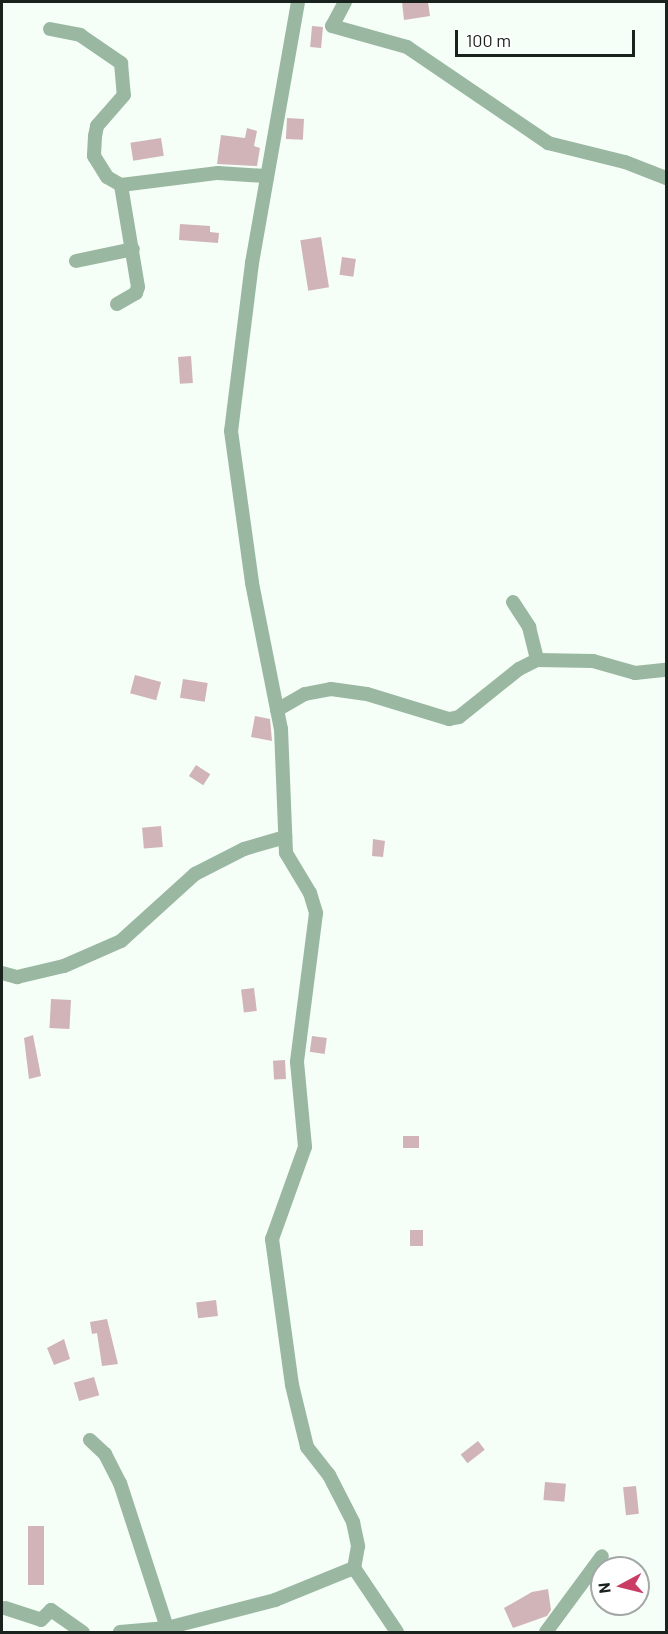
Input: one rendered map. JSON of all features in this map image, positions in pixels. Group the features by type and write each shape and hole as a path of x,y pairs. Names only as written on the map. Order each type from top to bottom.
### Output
{"street":[{"path":"298,2 266,176 231,432 252,583 277,710 285,837 289,862 310,893 316,924 297,1062 304,1147 277,1218 272,1239 292,1385 307,1447 329,1475 353,1522 358,1546 354,1568 397,1632"},
{"path":"345,2 332,26 407,47 548,143 626,162 666,178"},
{"path":"50,29 80,35 121,63 124,95 98,126 94,156 107,177 121,185 218,173 266,176"},
{"path":"117,304 135,293 138,287 121,185"},
{"path":"76,261 133,249"},
{"path":"513,602 529,627 537,660"},
{"path":"277,710 304,694 332,689 367,694 449,719 459,717 519,669 537,660 593,661 635,673 666,670"},
{"path":"2,974 17,977 64,966 121,941 195,874 244,849 285,837"},
{"path":"90,1440 105,1454 120,1484 167,1628"},
{"path":"120,1632 167,1628 275,1600 354,1568"},
{"path":"546,1632 590,1572"},
{"path":"5,1608 41,1620 51,1610 83,1632"}],"building":[{"path":"402,2 428,2 430,16 404,20"},
{"path":"312,26 323,27 321,48 310,47"},
{"path":"287,118 304,119 303,140 286,139"},
{"path":"247,128 257,131 254,146 260,148 257,166 217,164 221,135 245,138"},
{"path":"161,138 164,156 133,161 130,143"},
{"path":"180,224 210,226 210,232 219,233 218,243 179,240"},
{"path":"321,237 329,287 308,291 300,240"},
{"path":"342,257 356,259 353,277 339,275"},
{"path":"191,356 193,383 180,384 178,357"},
{"path":"135,675 161,682 156,700 130,693"},
{"path":"183,679 208,683 205,702 180,698"},
{"path":"255,716 270,719 272,741 251,737"},
{"path":"196,765 210,774 203,785 189,776"},
{"path":"161,826 163,847 144,849 142,828"},
{"path":"373,839 385,841 383,857 372,856"},
{"path":"254,988 257,1011 244,1012 241,990"},
{"path":"51,999 71,1000 69,1029 49,1028"},
{"path":"33,1035 41,1076 29,1079 24,1038"},
{"path":"312,1036 327,1038 325,1054 310,1052"},
{"path":"285,1060 286,1079 274,1080 273,1061"},
{"path":"403,1136 419,1136 419,1148 403,1148"},
{"path":"410,1230 423,1230 423,1246 410,1246"},
{"path":"216,1300 218,1316 198,1318 196,1302"},
{"path":"107,1319 118,1364 102,1366 97,1333 92,1334 90,1322"},
{"path":"64,1339 70,1359 54,1365 47,1348"},
{"path":"94,1377 99,1395 79,1401 74,1383"},
{"path":"478,1441 485,1450 467,1463 461,1455"},
{"path":"545,1482 566,1484 564,1502 543,1500"},
{"path":"636,1486 639,1514 626,1515 623,1487"},
{"path":"28,1526 44,1526 44,1585 28,1585"},
{"path":"548,1589 551,1610 547,1616 513,1628 504,1608 532,1592"}]}
